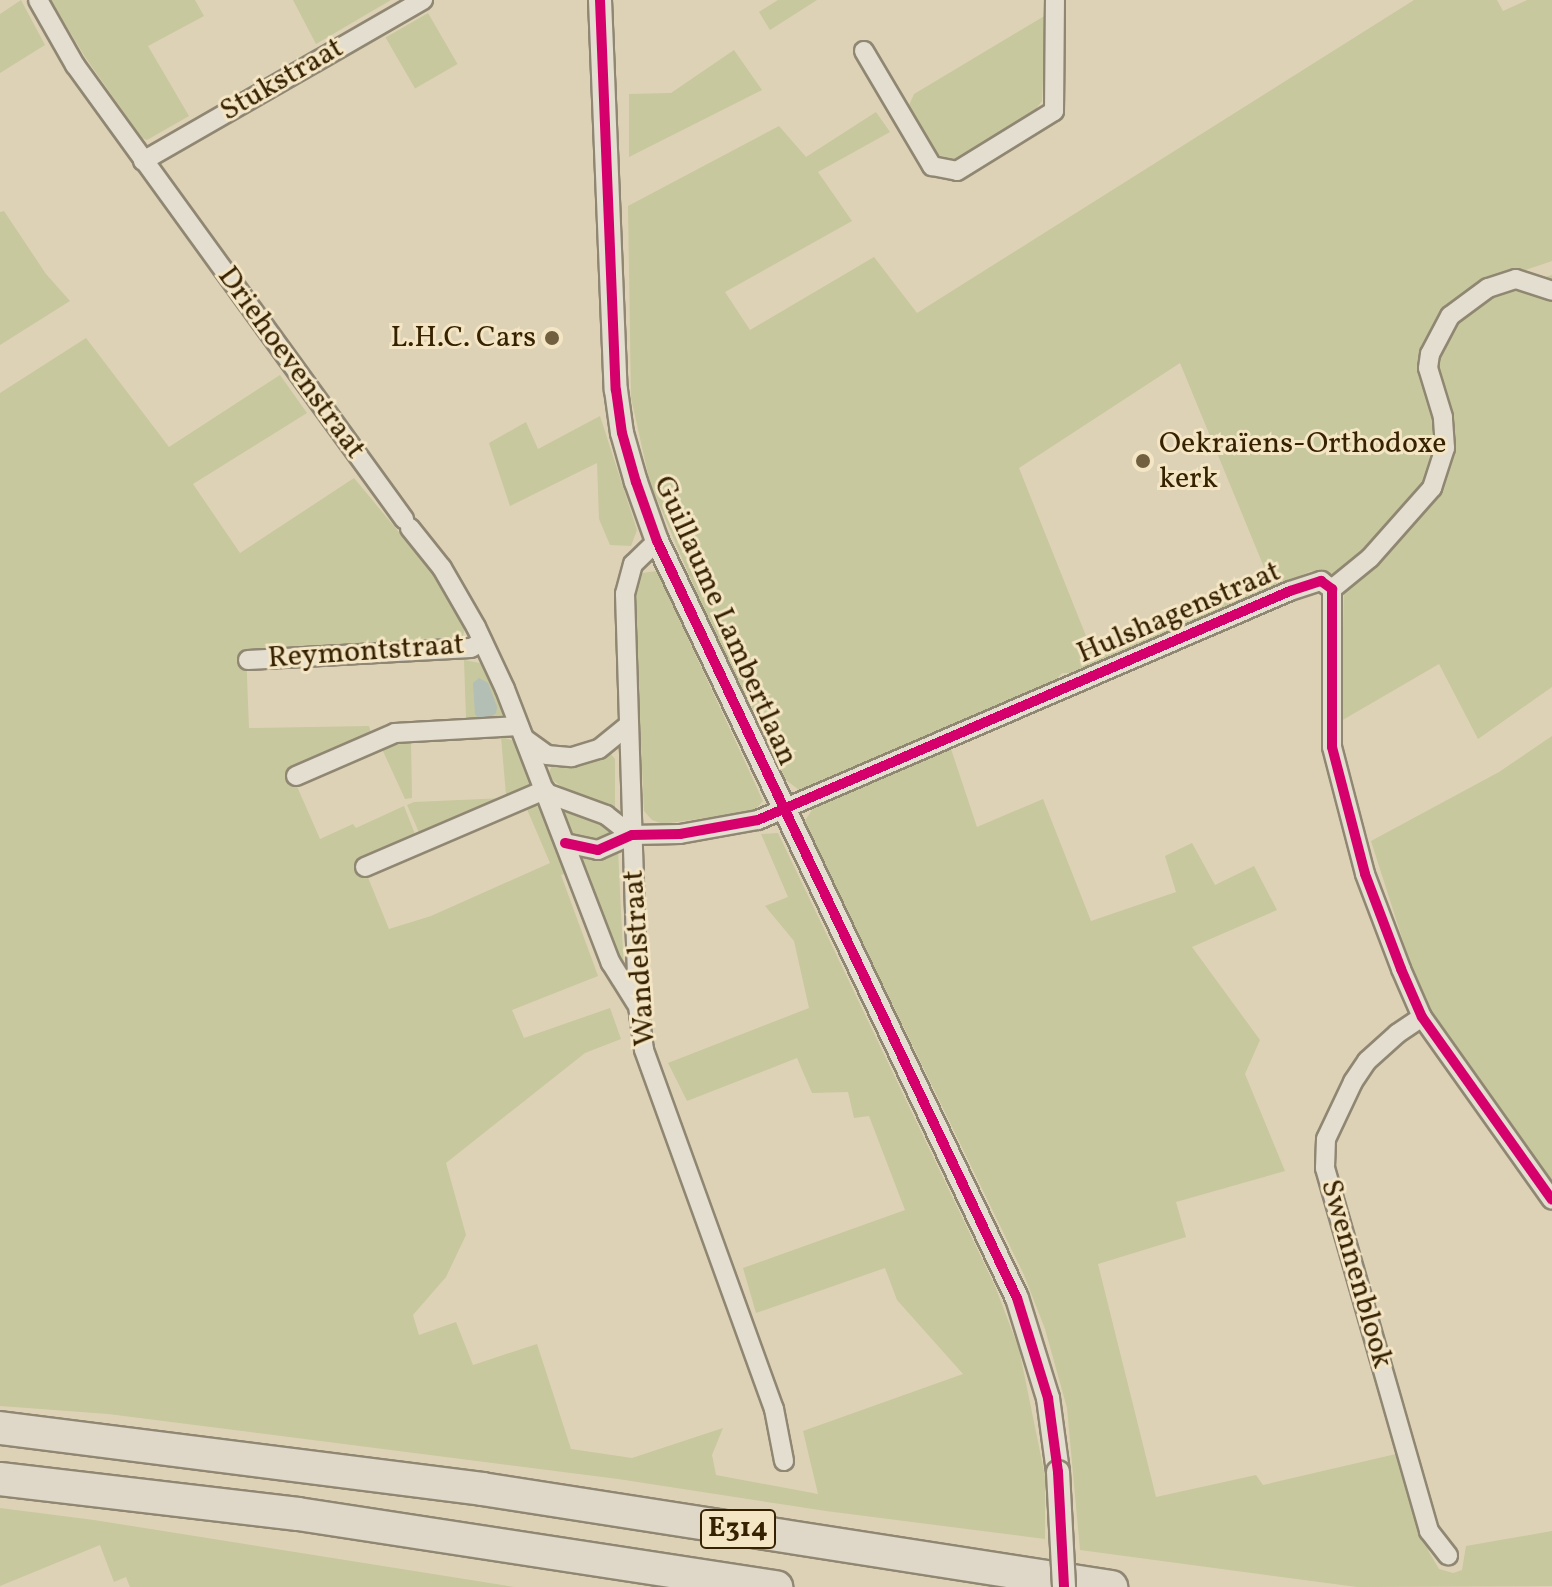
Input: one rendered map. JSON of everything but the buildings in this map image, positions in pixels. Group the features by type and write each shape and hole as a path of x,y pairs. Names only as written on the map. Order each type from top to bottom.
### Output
{"highway":[{"name":"E314","path":"0,1428 482,1489 1111,1587"},
{"name":"E314","path":"0,1479 196,1500 776,1587"},
{"path":"573,1556 609,1578 654,1587"}],"street":[{"name":"Driehoevenstraat","path":"38,0 75,65 143,161 442,568 482,642 521,731 611,963 638,1006"},
{"name":"Stukstraat","path":"143,161 423,0"},
{"name":"Guillaume Lambertlaan","path":"600,0 616,390 622,433 657,541 1017,1298 1048,1398 1058,1472 1064,1587"},
{"path":"864,51 932,166 957,171 1054,111 1055,0"},
{"path":"1552,291 1516,279 1488,288 1462,304 1440,332 1428,368 1443,417 1445,448 1432,488 1370,558 1332,589 1332,747 1365,874 1422,1017 1552,1200"},
{"name":"Wandelstraat","path":"657,541 633,564 627,576 627,726 638,1006 644,1050 774,1409 784,1461"},
{"name":"Hulshagenstraat","path":"784,811 1290,591 1321,581 1332,589"},
{"name":"Reymontstraat","path":"248,660 471,648 482,642"},
{"path":"296,776 395,733 521,731 547,755 572,757 599,749 627,726"},
{"path":"365,867 546,792 606,815 632,835"},
{"path":"565,843 598,850 632,835 680,834 758,820 784,811"},
{"name":"Swennenblook","path":"1422,1017 1377,1052 1353,1082 1326,1139 1325,1168 1429,1531 1448,1555"}],"green space":[{"path":"21,0 45,45 0,73 0,14"},
{"path":"51,0 195,0 204,16 148,46 189,116 147,140 142,138 85,57"},
{"path":"293,0 391,0 316,44"},
{"path":"778,0 817,0 770,30 759,12"},
{"path":"1414,0 1497,0 1503,11 1527,0 1552,0 1552,261 1473,288 1450,307 1426,344 1438,444 1426,481 1380,534 1334,578 1311,571 1077,673 1062,673 1052,684 813,787 799,790 786,780 701,603 650,483 631,398 628,206 779,126 806,157 876,112 890,132 818,172 852,221 725,292 750,330 874,257 917,313","holes":["1180,363 1266,572 1090,646 1019,468"]},
{"path":"428,13 458,64 415,89 386,38"},
{"path":"1046,15 1042,101 1033,113 964,159 945,159 931,150 907,110 914,94"},
{"path":"734,50 762,90 629,157 629,94 671,93"},
{"path":"4,211 46,274 70,301 0,345 0,212"},
{"path":"1552,275 1552,687 1478,739 1439,664 1341,721 1344,585 1441,475 1454,440 1436,357 1464,311 1492,293"},
{"path":"86,338 169,447 280,375 307,413 193,484 240,553 354,478 428,567 466,626 460,644 246,651 249,728 369,726 371,733 315,756 313,763 310,758 289,768 320,839 353,824 356,828 404,806 415,834 390,845 391,850 384,853 381,848 360,858 389,929 431,916 550,863 526,807 533,804 546,811 571,872 561,875 598,976 512,1010 524,1038 610,1008 621,1039 585,1053 446,1163 466,1235 446,1277 413,1315 419,1335 456,1322 473,1365 537,1344 571,1449 632,1458 723,1428 712,1455 716,1475 818,1494 803,1431 963,1374 897,1300 885,1268 756,1313 743,1268 905,1210 869,1116 854,1118 848,1092 812,1093 797,1058 687,1101 668,1063 809,1008 794,941 765,906 788,897 761,834 778,833 995,1286 1019,1349 1045,1476 1045,1539 826,1511 618,1479 108,1414 0,1406 0,393"},
{"path":"600,416 637,530 631,546 610,545 599,519 597,463 510,506 489,443 526,422 538,449"},
{"path":"657,571 763,801 754,811 663,824 652,820 644,811 634,585 642,573"},
{"path":"464,660 485,664 504,704 502,717 496,722 477,724 466,718"},
{"path":"1552,736 1552,1182 1457,1054 1420,994 1371,841 1499,772"},
{"path":"501,737 519,742 532,773 530,787 519,794 506,795"},
{"path":"411,741 412,798 405,799 382,749"},
{"path":"951,749 977,827 1043,799 1091,921 1176,892 1165,856 1192,843 1215,885 1254,866 1277,910 1192,947 1260,1040 1245,1074 1285,1171 1176,1202 1186,1237 1098,1264 1156,1497 1256,1475 1263,1485 1396,1454 1429,1552 1439,1569 1453,1573 1462,1570 1466,1546 1552,1531 1552,1586 1357,1587 1080,1550 1067,1408 1045,1329 1024,1275 804,822 814,807"},
{"path":"609,752 615,759 615,808 607,809 576,797 551,779 549,772 553,764"},
{"path":"505,798 421,837 407,805 414,802"},
{"path":"571,809 606,819 616,832 606,843 573,836 567,831 563,815"},
{"path":"618,850 624,973 576,854"},
{"path":"0,1508 515,1587 130,1587 126,1577 114,1582 100,1545 0,1586"}],"shaded area":[{"path":"479,678 488,683 497,707 496,713 486,721 479,720 475,714 473,683"}],"cycle path":[{"path":"600,0 616,390 622,433 636,482 657,541 1017,1298 1048,1398 1058,1472 1064,1587"},
{"path":"565,843 598,850 632,835 680,834 758,820 1290,591 1321,581 1332,589 1332,747 1365,874 1422,1017 1552,1200"}],"place":[{"name":"L.H.C. Cars","path":"552,338"},
{"name":"Oekraïens-Orthodoxe kerk","path":"1143,461"}]}
